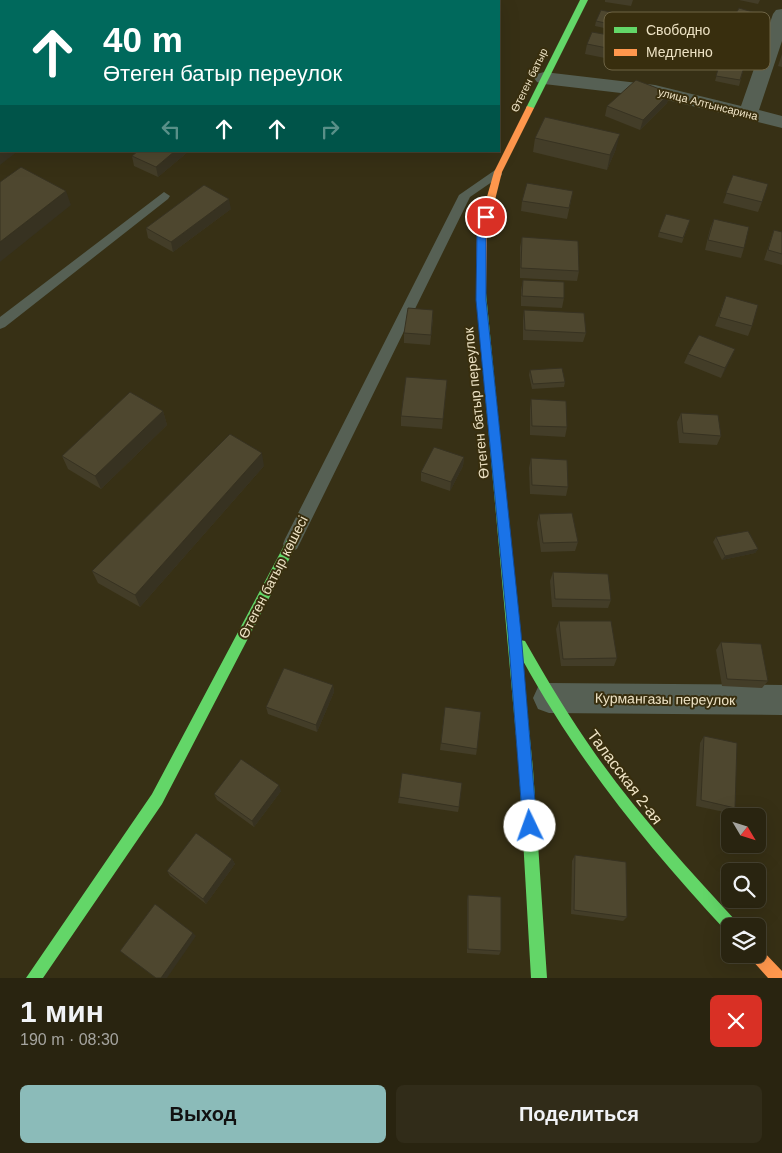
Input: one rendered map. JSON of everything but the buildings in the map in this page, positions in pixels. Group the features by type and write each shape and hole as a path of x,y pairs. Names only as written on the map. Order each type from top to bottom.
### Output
{"street":[{"name":"Өтеген батыр","path":"498,172 584,0"},
{"path":"770,49 782,14"},
{"path":"748,113 763,70"},
{"name":"улица Алтынсарина","path":"544,78 655,91 782,122"},
{"name":"Өтеген батыр переулок","path":"498,172 482,232 481,300 526,770 538,978"},
{"name":"Өтеген батыр көшесі","path":"34,978 157,799 291,544"},
{"name":"Таласская 2-ая","path":"514,633 549,698 587,755 641,828 724,918"},
{"name":"Курмангазы переулок","path":"549,698 782,700"},
{"path":"764,963 778,978"}],"lane":[{"name":"Өтеген батыр көшесі","path":"291,544 465,196 498,172"},
{"path":"0,324 164,196"}],"traffic: fast":[{"path":"530,108 584,0"},
{"path":"481,293 526,769 539,978"},
{"path":"34,978 157,799 291,544"},
{"path":"521,645 566,723 616,793 670,860 723,918"}],"traffic: slow":[{"path":"481,293 482,232 498,172 530,108"},
{"path":"764,963 778,978"}],"route":[{"path":"486,217 482,232 481,300 514,633 530,826"}]}
